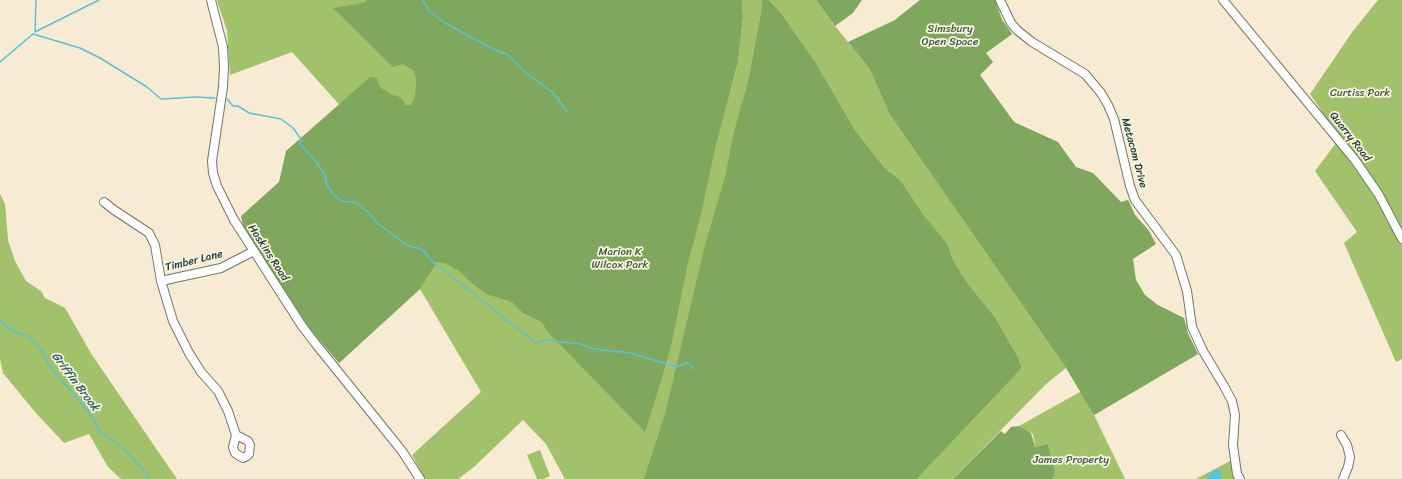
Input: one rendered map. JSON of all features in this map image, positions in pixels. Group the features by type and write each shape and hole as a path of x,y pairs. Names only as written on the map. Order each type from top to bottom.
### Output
{"street":[{"name":"Hoskins Road","path":"210,0 223,47 223,87 212,161 213,174 224,200 254,251 315,343 402,451 420,479"},
{"name":"Metacom Drive","path":"1000,0 1017,30 1032,42 1085,74 1101,93 1108,105 1114,119 1130,186 1135,200 1176,255 1187,291 1192,326 1203,351 1232,401 1235,415 1233,445 1237,474 1240,479"},
{"name":"Quarry Road","path":"1223,0 1355,160 1378,195 1402,240"},
{"path":"104,202 148,233 155,245 161,281 173,321 201,372 218,391 228,411 236,435"},
{"name":"Timber Lane","path":"161,281 221,268 254,251"},
{"path":"1340,435 1347,445 1350,456 1348,467 1343,479"}],"green space":[{"name":"Marion K Wilcox Park","path":"217,0 684,0 731,89 738,62 743,17 742,0 762,0 749,76 742,102 836,479 565,479 546,444 523,420 475,466 458,479 425,479 412,455 481,392 420,289 339,363 310,329 243,226 363,131 292,52 230,75 227,31"},
{"name":"Marion K Wilcox Park","path":"366,0 742,0 743,17 738,62 716,144 701,214 688,263 671,346 645,432 547,331 542,322 523,313 512,302 486,294 459,271 445,263 433,262 435,265 420,289 339,363 310,329 243,226 241,216 279,182 286,151 370,77 377,78 382,89 401,98 406,105 410,105 412,103 415,97 416,86 416,77 413,70 403,64 393,67 333,8 358,4 366,2"},
{"path":"762,0 769,0 781,13 816,63 855,130 884,167 901,181 924,216 947,243 954,262 969,285 995,317 1018,357 1022,368 917,479 644,479 665,414 705,245 725,177 733,136 749,76"},
{"path":"769,0 816,0 869,68 890,115 1066,368 1046,384 953,479 917,479 1022,368 1018,357 995,317 969,285 954,262 947,243 924,217 901,181 884,167 855,130 816,63 781,13"},
{"path":"816,0 862,0 853,13 835,26"},
{"name":"Simsbury Open Space","path":"920,0 995,0 1002,20 1012,34 971,63 1081,214 1128,200 1135,215 1149,231 1057,286 1134,335 1184,318 1188,334 1198,354 1094,415 1125,479 1053,479 1055,472 1048,444 1035,447 1033,434 1019,426 1087,388 895,20"},
{"path":"920,0 995,0 1002,20 1012,34 986,53 993,62 980,75 1014,122 1058,142 1076,167 1093,173 1121,202 1128,200 1135,215 1149,231 1156,244 1133,259 1136,280 1145,295 1158,305 1184,318 1188,334 1198,354 1094,415 1066,368 890,115 869,68 848,42 895,20"},
{"name":"Curtiss Park","path":"1378,0 1402,0 1402,231 1310,94 1353,31"},
{"path":"1336,143 1376,197 1402,245 1402,359 1396,362 1344,243 1357,232 1315,171"},
{"path":"0,194 5,204 8,240 15,261 26,281 41,291 45,298 65,308 92,355 177,479 121,479 108,467 89,434 64,443 35,412 3,373 0,359"},
{"path":"1019,426 1031,433 1035,447 1048,444 1055,472 1053,479 953,479 1001,431 1005,434 1011,427"},
{"path":"540,450 550,476 543,479 537,479 527,455"},
{"path":"1230,461 1236,479 1196,479"}],"water":[{"path":"1216,470 1221,472 1221,479 1207,479 1211,472"}],"waterway":[{"path":"35,32 36,0"},
{"path":"35,32 99,0"},
{"path":"423,0 429,11 445,23 489,47 508,55 525,72 552,92 567,111"},
{"path":"0,62 33,34 80,48 100,58 147,87 161,99 195,97 215,98"},
{"path":"227,99 233,106 238,106 249,113 281,119 293,128 301,139 300,144 314,159 324,173 327,185 333,194 341,201 357,203 369,213 377,223 408,246 422,249 433,262 536,343 546,340 581,344 590,348 631,353 677,367 688,362 694,369"},
{"name":"Griffin Brook","path":"0,319 6,326 16,332 30,337 43,352 48,364 86,409 100,433 125,450 147,474 148,479"}],"park label":[{"name":"James Property","path":"1071,460"}]}
